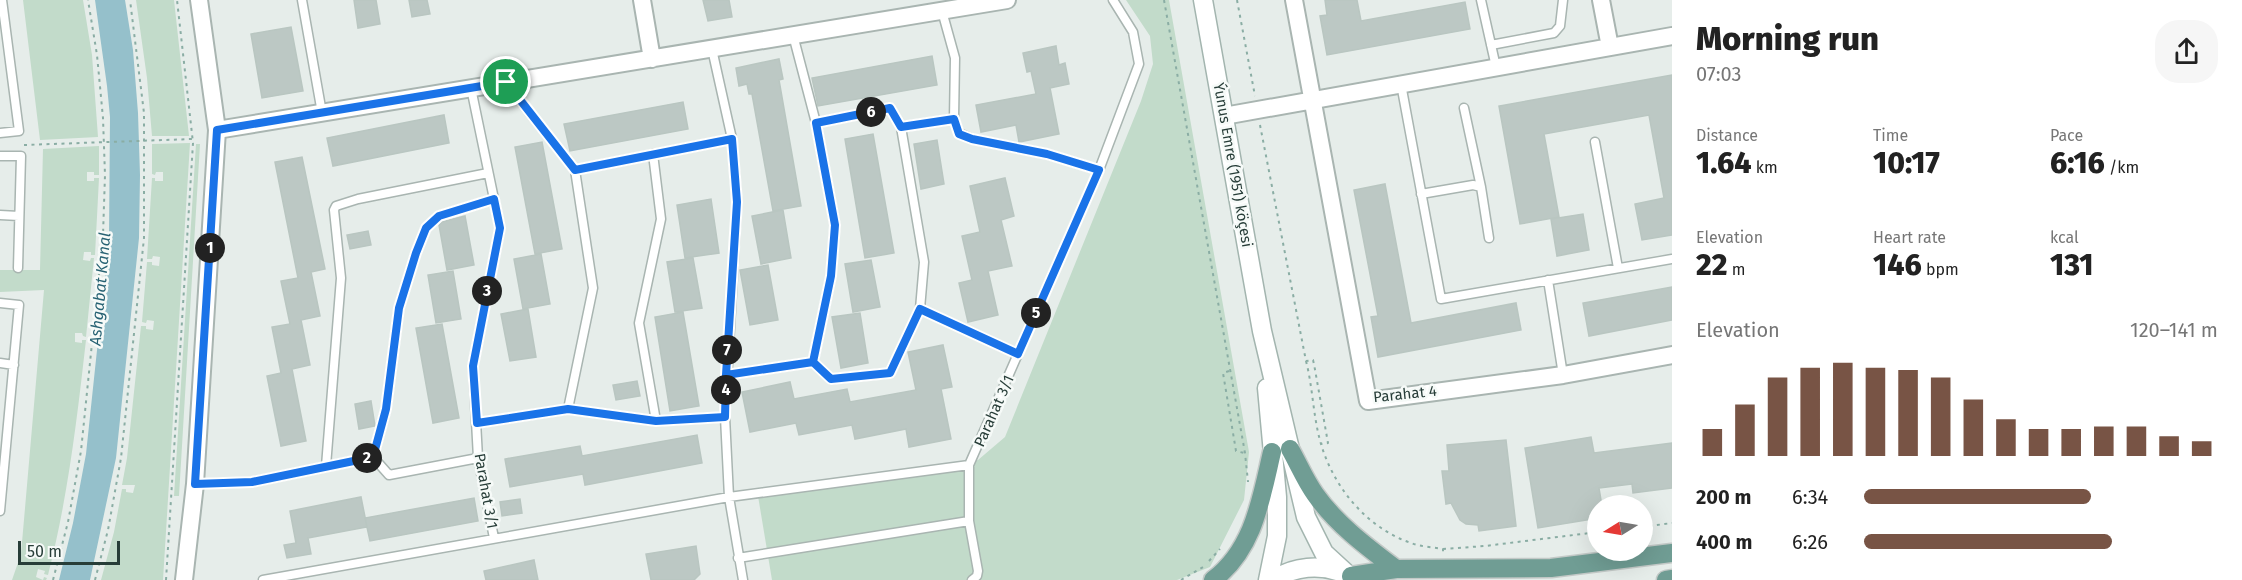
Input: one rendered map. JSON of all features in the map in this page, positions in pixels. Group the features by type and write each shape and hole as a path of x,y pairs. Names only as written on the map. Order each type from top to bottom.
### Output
{"main road":[{"path":"1290,449 1314,494 1342,525 1396,569"},
{"path":"1214,580 1236,558 1254,526 1272,452"},
{"path":"1352,577 1396,569 1551,568 1672,553"},
{"path":"1666,580 1672,579"}],"street":[{"path":"184,580 195,484 217,130 199,0"},
{"path":"642,0 652,58"},
{"path":"217,130 1007,0"},
{"name":"Ýunus Emre (1951) köçesi","path":"1203,0 1262,331 1306,517 1324,554 1352,577"},
{"path":"1294,0 1312,100"},
{"path":"1601,0 1610,46"},
{"path":"1224,116 1672,36"},
{"name":"Parahat 4","path":"1312,100 1368,401 1563,375 1672,355"},
{"name":"Ýunus Emre (1951) köçesi","path":"1262,331 1277,497 1277,536 1268,580"},
{"path":"1273,580 1298,569 1316,567 1334,569 1352,577"}],"lane":[{"path":"0,133 19,131 2,0"},
{"path":"302,0 322,113"},
{"name":"Parahat 3/1","path":"263,580 729,497 969,465 1099,170 1139,64 1133,32 1113,0"},
{"path":"1480,0 1496,67"},
{"path":"1491,45 1554,33 1560,26 1563,0"},
{"path":"942,11 955,58 954,119 959,134 972,139 1047,154 1099,170"},
{"path":"793,35 816,123 835,225 831,276 813,362"},
{"path":"712,48 732,139 737,202 725,417 729,497 742,580"},
{"path":"506,82 575,170 592,288 568,409"},
{"path":"1401,84 1441,299 1672,259"},
{"name":"Parahat 3/1","path":"471,88 500,228 473,366 478,458 494,538"},
{"path":"813,362 831,379 890,373 920,309 924,262 901,127 890,108 816,123"},
{"path":"1464,108 1490,238"},
{"path":"901,127 954,119"},
{"path":"575,170 732,139"},
{"path":"1595,142 1618,268"},
{"path":"653,154 661,219 639,323 656,421"},
{"path":"0,156 21,156 18,268"},
{"path":"326,466 341,278 334,210 336,206 358,199 488,173"},
{"path":"1421,194 1473,185 1481,187"},
{"path":"373,457 386,409 399,308 426,228 439,216 494,199"},
{"path":"0,215 19,216"},
{"path":"1548,280 1563,375"},
{"path":"0,303 20,304 0,511"},
{"path":"920,309 1018,354"},
{"path":"726,375 813,362"},
{"path":"0,363 14,365"},
{"path":"477,423 568,409 656,421 725,417"},
{"path":"195,484 252,482 373,457"},
{"path":"373,457 389,475 478,458"},
{"path":"969,465 969,521 978,571 977,576 972,580"},
{"path":"738,558 969,521"}],"path":[{"path":"52,580 68,522 81,451 103,236 106,141 101,86 88,0"},
{"path":"95,580 108,530 121,458 144,238 141,78 130,0"},
{"path":"166,580 193,139 177,0"},
{"path":"1164,0 1245,453 1247,490"},
{"path":"1237,0 1321,444 1335,481 1369,519 1388,534 1413,544 1443,549 1587,533"},
{"path":"22,146 193,139"},
{"path":"1306,361 1313,360 1314,364 1328,443 1321,444"},
{"path":"1229,371 1223,373 1236,451 1245,453"},
{"path":"1653,526 1672,523"},
{"path":"1181,580 1204,566 1226,543"},
{"path":"1443,549 1444,569"}],"green space":[{"path":"23,0 83,0 92,55 98,137 40,140"},
{"path":"136,0 174,0 189,136 152,136 147,78"},
{"path":"1126,0 1169,0 1249,452 1244,500 1210,567 1177,580 772,580 758,496 978,460 1005,437 1141,101 1153,64 1150,36"},
{"path":"190,143 163,580 101,580 114,532 122,489 133,493 135,485 122,485 141,326 153,330 154,321 142,322 147,262 159,266 160,257 153,256 152,259 147,259 152,178 155,178 155,181 163,181 163,172 152,174 152,144"},
{"path":"196,144 200,144 179,496 174,496"},
{"path":"99,146 99,175 87,172 87,181 99,178 95,255 91,255 91,252 84,252 83,260 90,261 94,258 86,337 82,333 75,333 75,342 82,343 82,340 86,340 75,429 61,516 48,575 44,574 45,571 38,569 36,577 43,580 12,580 21,554 44,290 0,292 0,270 40,270 43,149"}],"water":[{"path":"95,0 125,0 133,50 138,113 139,238 116,458 90,580 59,580 86,454 109,237 110,117"}],"building":[{"path":"354,0 376,0 380,24 358,28"},
{"path":"409,0 427,0 430,14 412,17"},
{"path":"703,0 729,0 732,17 708,21"},
{"path":"1325,0 1357,0 1361,21 1465,2 1470,29 1327,55 1320,16 1327,15"},
{"path":"291,27 303,91 262,98 251,34"},
{"path":"1056,46 1059,65 1065,63 1069,84 1050,88 1059,134 1019,142 1016,125 981,132 976,105 1036,94 1031,71 1027,72 1023,53"},
{"path":"932,56 937,85 818,106 812,78"},
{"path":"779,59 783,79 779,80 801,206 773,211 752,94 749,94 747,84 739,86 736,68"},
{"path":"1672,75 1672,235 1642,240 1635,204 1664,198 1649,115 1544,134 1559,217 1520,224 1499,106"},
{"path":"683,102 688,129 570,151 564,124"},
{"path":"444,115 449,143 333,166 327,138"},
{"path":"873,134 894,253 865,258 845,139"},
{"path":"937,140 944,184 921,189 914,144"},
{"path":"542,142 562,249 535,254 515,147"},
{"path":"302,157 325,269 311,272 320,316 301,320 310,365 292,369 306,441 281,446 267,376 281,373 272,327 290,324 281,281 298,278 275,162"},
{"path":"1005,178 1014,216 1001,220 1012,266 988,271 998,315 968,322 959,283 972,280 962,236 980,232 970,186"},
{"path":"1385,184 1411,323 1516,303 1521,330 1378,357 1371,317 1378,316 1354,190"},
{"path":"711,199 719,253 685,258 677,205"},
{"path":"783,210 791,258 761,264 752,216"},
{"path":"1583,214 1589,250 1557,256 1551,219"},
{"path":"465,216 474,265 447,270 439,225 442,222"},
{"path":"368,231 371,245 350,249 347,235"},
{"path":"541,254 550,304 523,309 514,259"},
{"path":"693,258 702,308 675,312 667,262"},
{"path":"871,260 880,307 853,312 845,264"},
{"path":"768,265 778,320 750,325 740,270"},
{"path":"453,271 461,319 436,323 428,275"},
{"path":"1672,287 1672,320 1589,336 1583,303"},
{"path":"528,309 536,357 510,361 501,314"},
{"path":"683,312 699,406 670,411 655,317"},
{"path":"860,313 868,363 841,368 832,317"},
{"path":"442,324 459,418 433,423 416,328"},
{"path":"943,345 952,387 941,389 951,439 909,447 906,429 855,439 852,425 799,435 796,423 750,432 742,392 790,382 794,399 847,389 850,402 916,390 908,352"},
{"path":"637,381 640,396 616,400 613,385"},
{"path":"371,401 375,426 359,429 355,404"},
{"path":"697,435 702,463 585,485 583,474 510,487 505,459 580,446 582,456"},
{"path":"1591,437 1594,453 1672,443 1672,488 1633,493 1632,484 1599,488 1600,495 1587,495 1587,520 1538,528 1525,448"},
{"path":"1506,440 1516,526 1479,531 1478,525 1466,524 1460,520 1451,503 1446,504 1442,471 1449,471 1447,445"},
{"path":"361,497 367,527 308,538 311,554 287,558 284,545 296,543 290,511"},
{"path":"474,498 478,521 370,541 365,518"},
{"path":"520,499 522,513 502,516 500,502"},
{"path":"696,546 700,574 694,580 651,580 646,554"},
{"path":"534,560 538,580 486,580 484,571"}],"route":[{"path":"506,82 217,130 195,484 252,482 373,457 386,409 399,308 426,228 439,216 494,199 500,228 473,366 477,423 568,409 656,421 725,417 726,375 813,362 831,379 890,373 920,309 1018,354 1099,170 1047,154 972,139 959,134 954,119 901,127 890,108 816,123 835,225 831,276 813,362 726,375 737,202 732,139 575,170 506,82"}],"water label":[{"name":"Ashgabat Kanal","path":"100,289"}]}
